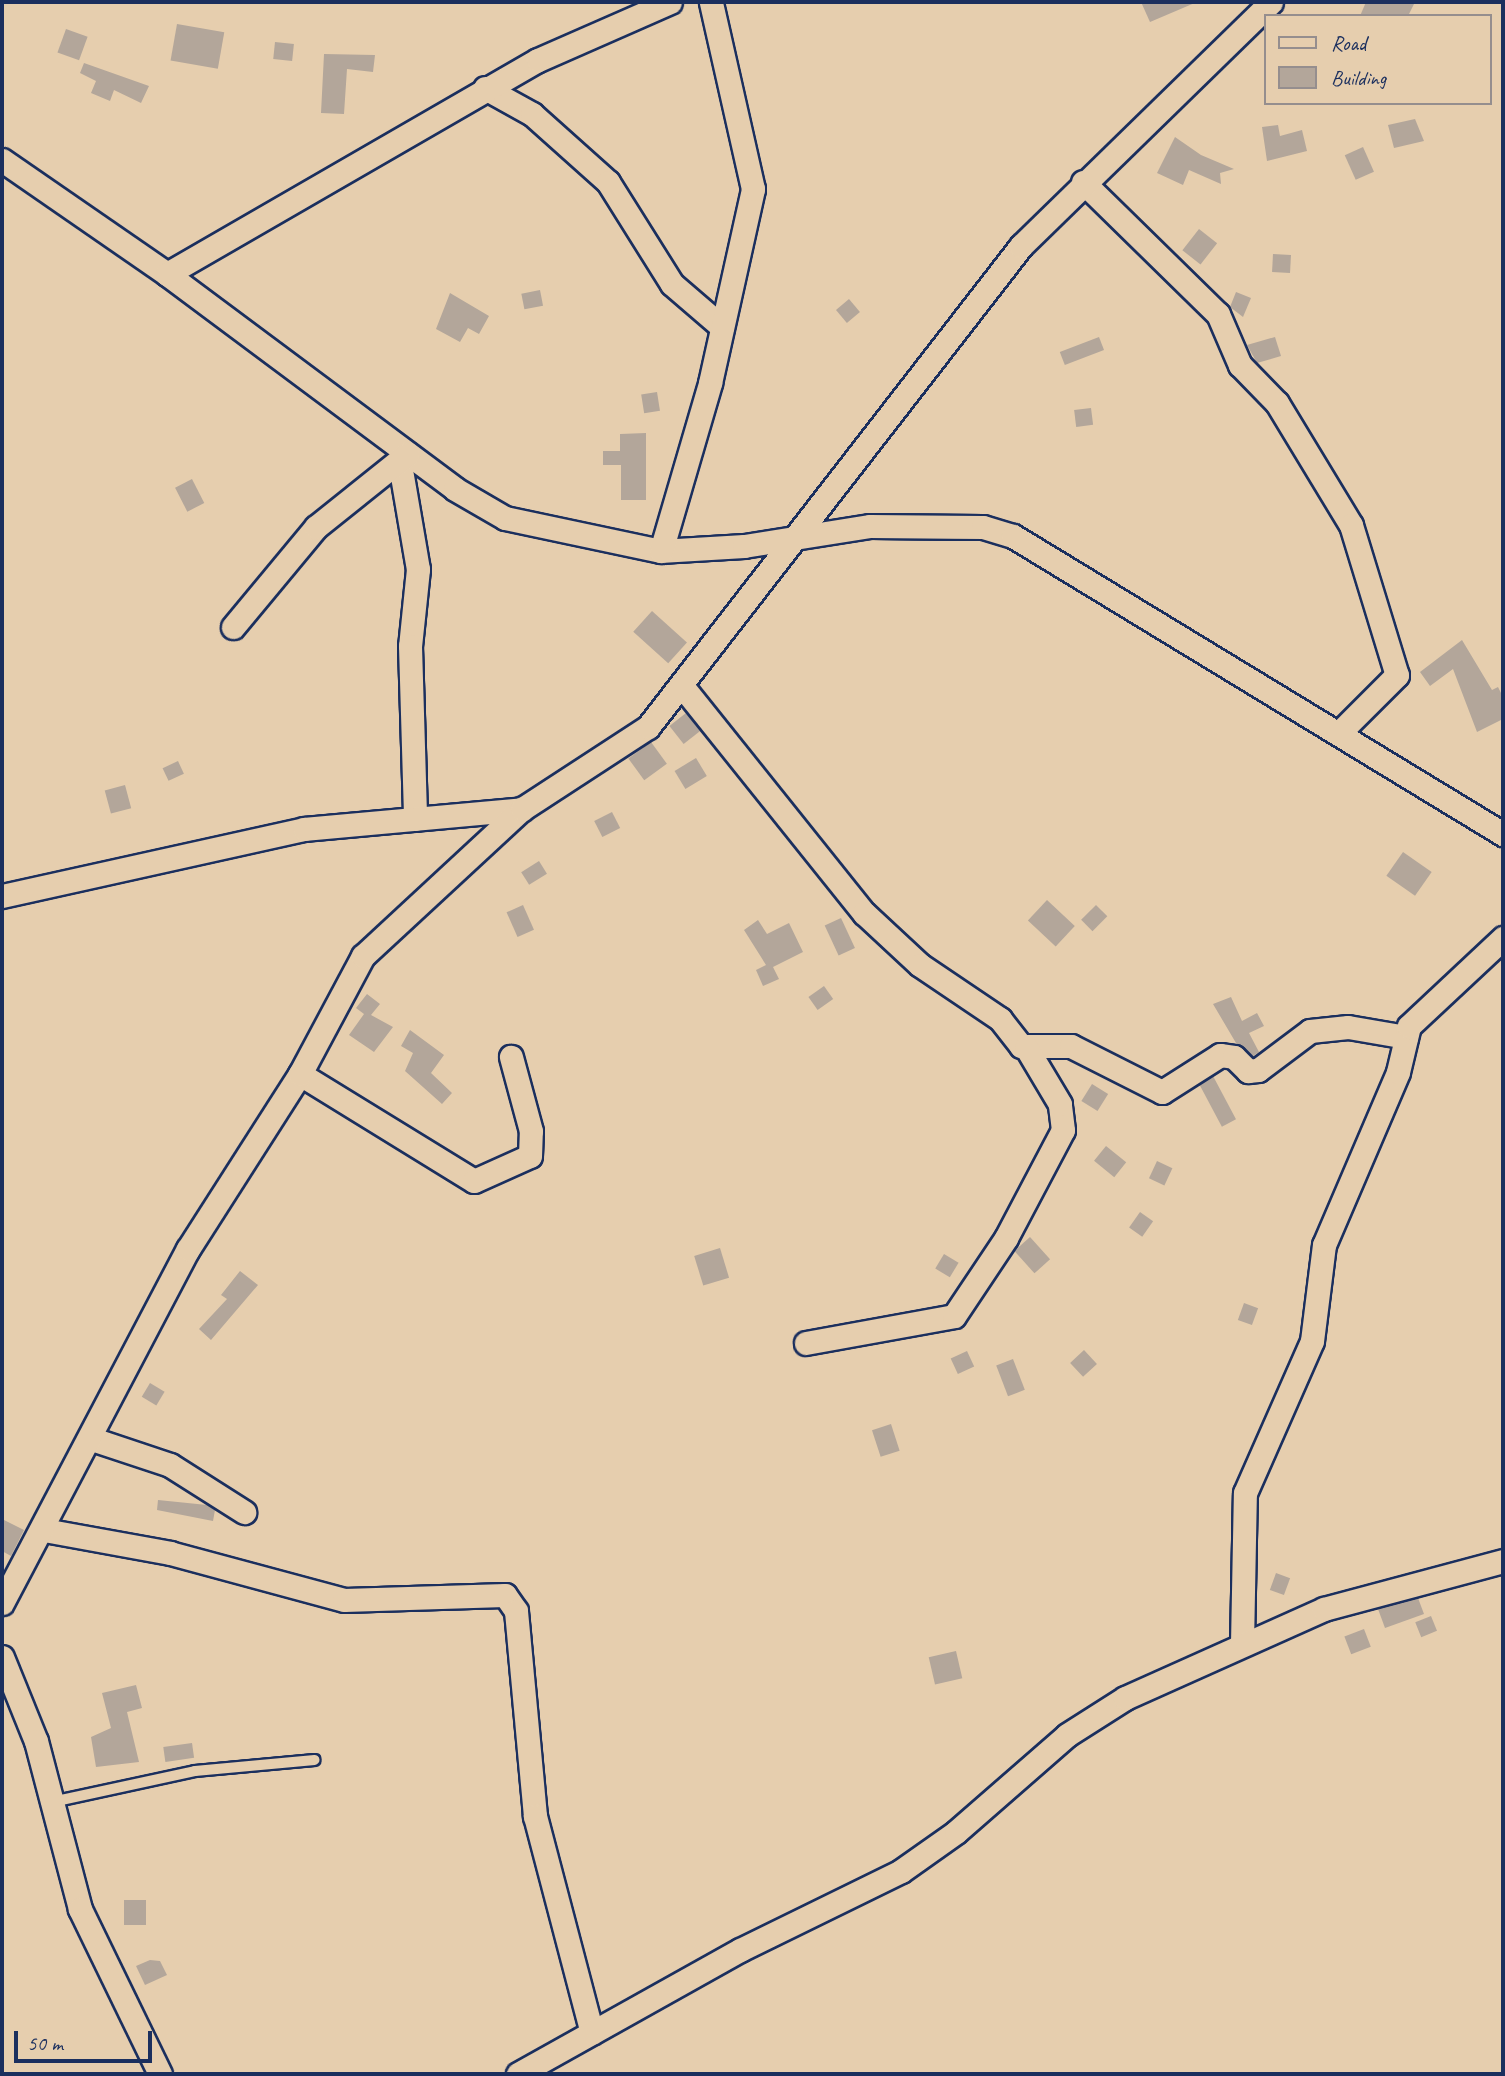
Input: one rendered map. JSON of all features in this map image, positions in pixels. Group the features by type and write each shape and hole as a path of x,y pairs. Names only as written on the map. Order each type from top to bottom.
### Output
{"street":[{"path":"167,274 485,88 592,32 670,2"},
{"path":"661,551 722,327 753,189 711,2"},
{"path":"2,1603 92,1439 188,1249 300,1074 363,957 522,809 614,755 682,686 1021,246 1083,182 1194,83 1270,2"},
{"path":"485,88 532,114 608,182 672,284 722,327"},
{"path":"2,160 167,274 404,459 505,518 661,551 744,546 796,535 947,524 1013,536 1503,834"},
{"path":"1083,182 1218,314 1240,365 1277,403 1352,525 1397,673 1338,734"},
{"path":"233,627 316,527 404,459"},
{"path":"404,459 418,569 410,646 415,819"},
{"path":"682,686 864,913 920,965 988,1008 1026,1047 1060,1104 1063,1130 1006,1238 954,1316 806,1343"},
{"path":"2,896 304,829 522,809"},
{"path":"1242,1644 1247,1483 1312,1340 1324,1245 1398,1072 1406,1037 1427,1003 1503,938"},
{"path":"1026,1047 1071,1046 1162,1092 1220,1055 1234,1057 1248,1072 1258,1070 1310,1031 1348,1027 1406,1037"},
{"path":"300,1074 474,1181 530,1156 531,1131 511,1057"},
{"path":"92,1439 170,1465 244,1512"},
{"path":"44,1530 170,1552 344,1600 505,1595 516,1611 536,1816 592,2033"},
{"path":"518,2074 740,1950 901,1871 1100,1711 1242,1644 1365,1596 1503,1561"},
{"path":"2,1657 24,1704 80,1909 160,2074"}],"lane":[{"path":"49,1802 195,1771 314,1760"}],"building":[{"path":"1141,2 1197,2 1150,22"},
{"path":"1366,2 1415,2 1409,14 1361,14"},
{"path":"177,24 224,32 218,69 171,60"},
{"path":"66,29 88,37 79,60 57,52"},
{"path":"275,42 294,44 292,61 273,59"},
{"path":"324,54 375,55 373,72 347,69 344,114 321,113"},
{"path":"84,63 149,86 141,103 114,90 110,101 91,93 96,81 80,73"},
{"path":"1415,119 1424,141 1394,148 1388,125"},
{"path":"1278,125 1280,136 1302,130 1307,151 1267,161 1262,127"},
{"path":"1175,137 1201,155 1234,169 1220,173 1221,184 1189,170 1183,185 1157,173"},
{"path":"1363,147 1374,172 1356,180 1345,155"},
{"path":"1199,229 1217,243 1201,264 1182,250"},
{"path":"1273,254 1291,255 1290,273 1272,272"},
{"path":"540,290 543,306 524,309 521,294"},
{"path":"1236,292 1251,298 1243,317 1230,307"},
{"path":"450,293 489,316 479,334 468,328 460,342 436,329"},
{"path":"849,299 860,312 847,323 836,310"},
{"path":"1099,337 1104,350 1065,365 1060,352"},
{"path":"1275,337 1281,356 1257,363 1247,345"},
{"path":"657,392 660,411 644,413 641,395"},
{"path":"1091,408 1093,425 1076,427 1074,410"},
{"path":"646,433 646,500 621,500 621,465 603,465 603,451 620,451 620,434"},
{"path":"192,479 204,503 187,512 175,488"},
{"path":"652,611 687,642 668,663 633,632"},
{"path":"1462,640 1492,690 1498,687 1503,697 1503,719 1477,732 1453,669 1430,686 1420,672"},
{"path":"686,713 700,731 684,744 669,726"},
{"path":"651,742 667,764 644,780 628,758"},
{"path":"696,758 707,776 685,789 675,771"},
{"path":"178,761 184,774 169,781 163,768"},
{"path":"125,785 131,808 111,814 105,790"},
{"path":"612,812 620,828 602,837 594,821"},
{"path":"1403,852 1432,872 1415,896 1386,876"},
{"path":"539,861 547,874 529,885 521,872"},
{"path":"1047,900 1075,926 1056,946 1028,920"},
{"path":"523,905 534,930 518,937 507,912"},
{"path":"1096,905 1107,916 1092,931 1081,920"},
{"path":"841,918 855,948 839,956 825,926"},
{"path":"758,920 767,934 789,923 803,952 773,967 779,979 763,986 756,970 766,965 744,930"},
{"path":"824,986 833,999 818,1010 808,997"},
{"path":"367,994 380,1004 371,1015 393,1027 374,1052 349,1035 364,1014 356,1008"},
{"path":"1231,997 1242,1021 1257,1013 1264,1026 1249,1033 1259,1052 1253,1056 1236,1043 1213,1004"},
{"path":"410,1030 444,1055 431,1073 452,1093 442,1104 405,1071 413,1053 401,1046"},
{"path":"1213,1076 1236,1119 1222,1127 1199,1084"},
{"path":"1092,1084 1108,1094 1098,1111 1081,1101"},
{"path":"1106,1146 1126,1162 1114,1177 1094,1161"},
{"path":"1157,1161 1172,1168 1164,1185 1149,1178"},
{"path":"1140,1212 1153,1221 1142,1237 1129,1228"},
{"path":"1030,1237 1050,1259 1034,1273 1014,1251"},
{"path":"720,1248 729,1278 703,1286 694,1256"},
{"path":"944,1254 959,1263 950,1277 935,1269"},
{"path":"240,1271 258,1285 211,1340 199,1329 227,1299 221,1295"},
{"path":"1244,1303 1258,1308 1252,1325 1238,1320"},
{"path":"1084,1350 1097,1364 1083,1377 1070,1363"},
{"path":"967,1351 974,1366 958,1374 951,1359"},
{"path":"1013,1359 1025,1390 1008,1396 996,1365"},
{"path":"150,1383 165,1392 156,1405 142,1397"},
{"path":"891,1424 900,1451 881,1457 872,1430"},
{"path":"158,1500 207,1505 215,1510 213,1521 157,1510"},
{"path":"2,1519 24,1530 11,1556 2,1551"},
{"path":"1276,1573 1290,1578 1284,1595 1270,1590"},
{"path":"1418,1598 1424,1614 1385,1628 1378,1609"},
{"path":"1431,1616 1437,1631 1421,1637 1415,1622"},
{"path":"1364,1629 1371,1647 1351,1654 1344,1637"},
{"path":"956,1651 962,1678 935,1685 929,1657"},
{"path":"136,1685 142,1708 127,1712 139,1762 96,1767 91,1737 111,1728 102,1693"},
{"path":"192,1743 194,1758 165,1762 163,1747"},
{"path":"124,1900 146,1900 146,1925 124,1925"},
{"path":"150,1960 160,1961 167,1975 145,1985 136,1966"}]}
